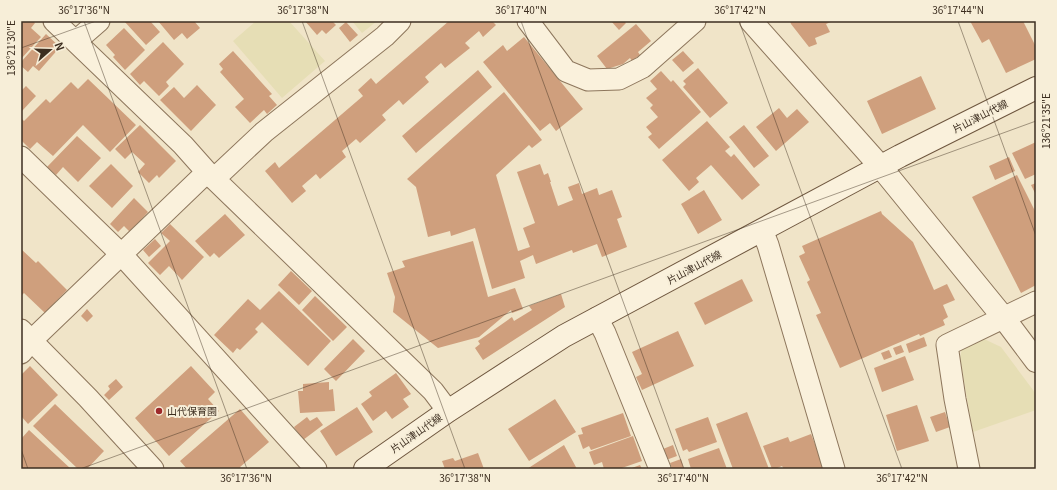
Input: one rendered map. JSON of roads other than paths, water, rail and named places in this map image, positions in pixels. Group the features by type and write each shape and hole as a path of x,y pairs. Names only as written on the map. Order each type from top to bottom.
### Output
{"main road":[{"path":"751,21 880,166 1003,317 1036,361"},
{"name":"片山津山代線","path":"365,469 448,411 564,336 880,166 1036,88"}],"street":[{"path":"54,21 183,145 210,175 433,391 448,411"},
{"path":"76,42 99,21"},
{"path":"153,469 88,398 25,341 210,175 385,36 400,21"},
{"path":"528,21 566,71 588,80 620,79 643,67 695,21"},
{"path":"21,157 121,254 316,469"},
{"path":"762,230 768,245 834,469"},
{"path":"969,469 955,400 948,345 1036,302"},
{"path":"597,318 605,333 660,469"}],"place":[{"name":"山代保育園","path":"159,411"}]}
